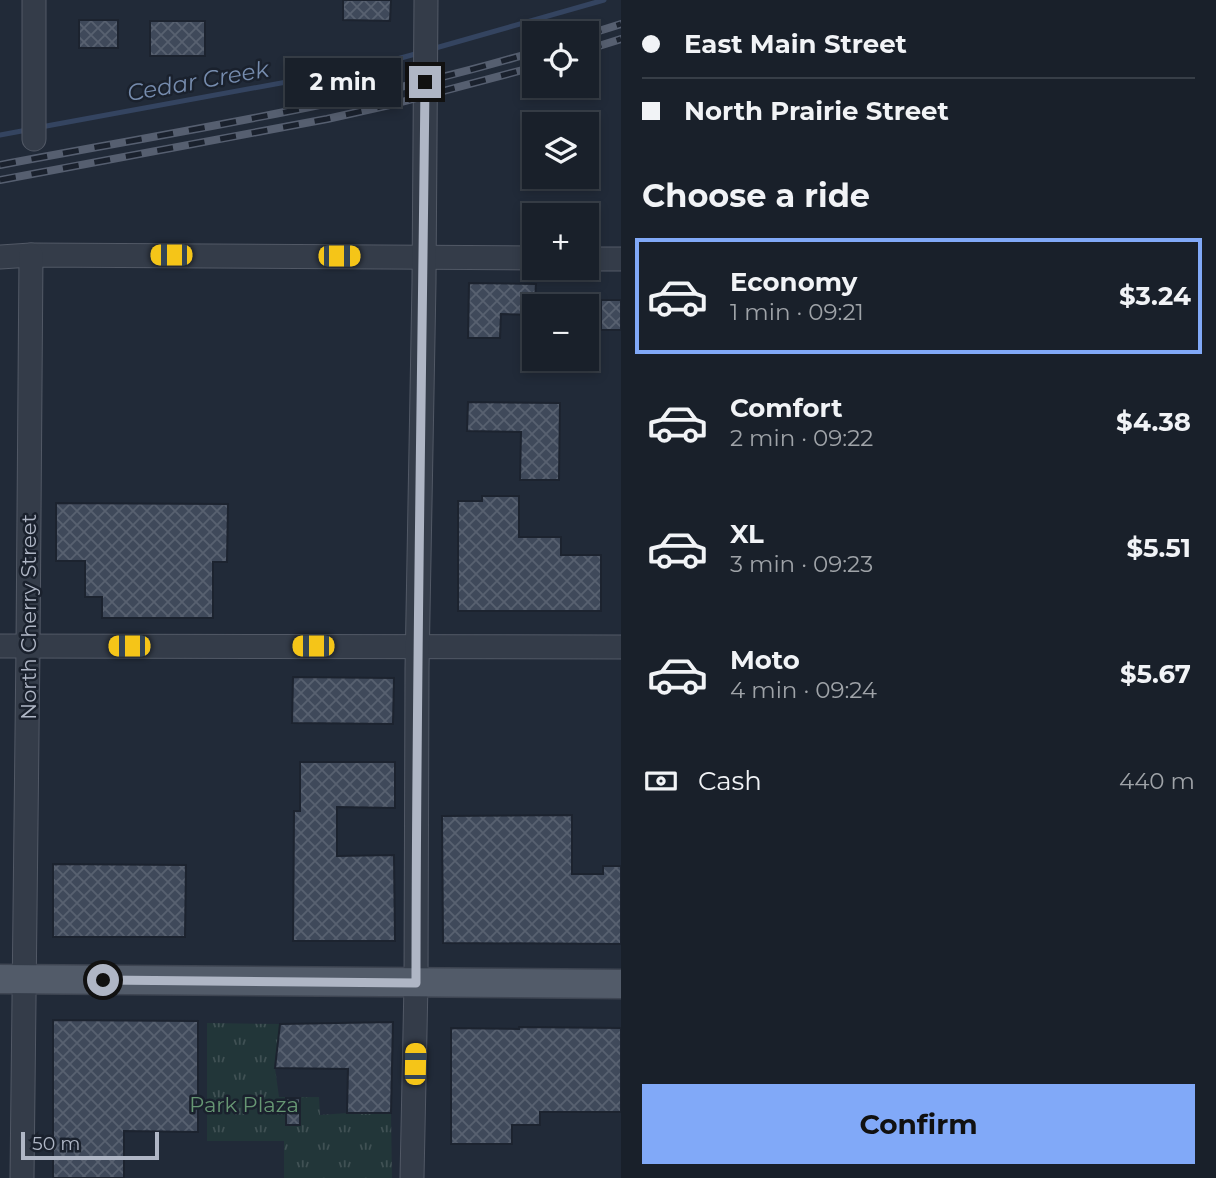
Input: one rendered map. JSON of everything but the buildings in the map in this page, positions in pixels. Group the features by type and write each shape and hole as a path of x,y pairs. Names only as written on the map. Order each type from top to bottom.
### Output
{"main road":[{"path":"12,979 621,984"}],"street":[{"path":"34,0 34,139"},
{"path":"412,1178 426,9"},
{"name":"North Cherry Street","path":"22,1178 12,979 28,646 31,255"},
{"path":"0,257 522,258"},
{"path":"599,259 621,259"},
{"path":"0,646 621,647"}],"green space":[{"name":"Park Plaza","path":"207,1023 280,1024 275,1068 279,1097 319,1097 320,1115 391,1113 392,1178 284,1178 284,1141 207,1141"}],"waterway":[{"name":"Cedar Creek","path":"432,49 604,0"},
{"name":"Cedar Creek","path":"41,127 368,67 419,53"},
{"name":"Cedar Creek","path":"0,135 27,130"}],"railway":[{"path":"599,31 621,24"},
{"path":"599,46 621,39"},
{"path":"0,165 335,102 522,55"},
{"path":"0,180 327,119 522,70"}],"route":[{"path":"103,980 416,983 417,647 424,308 425,82"}]}
